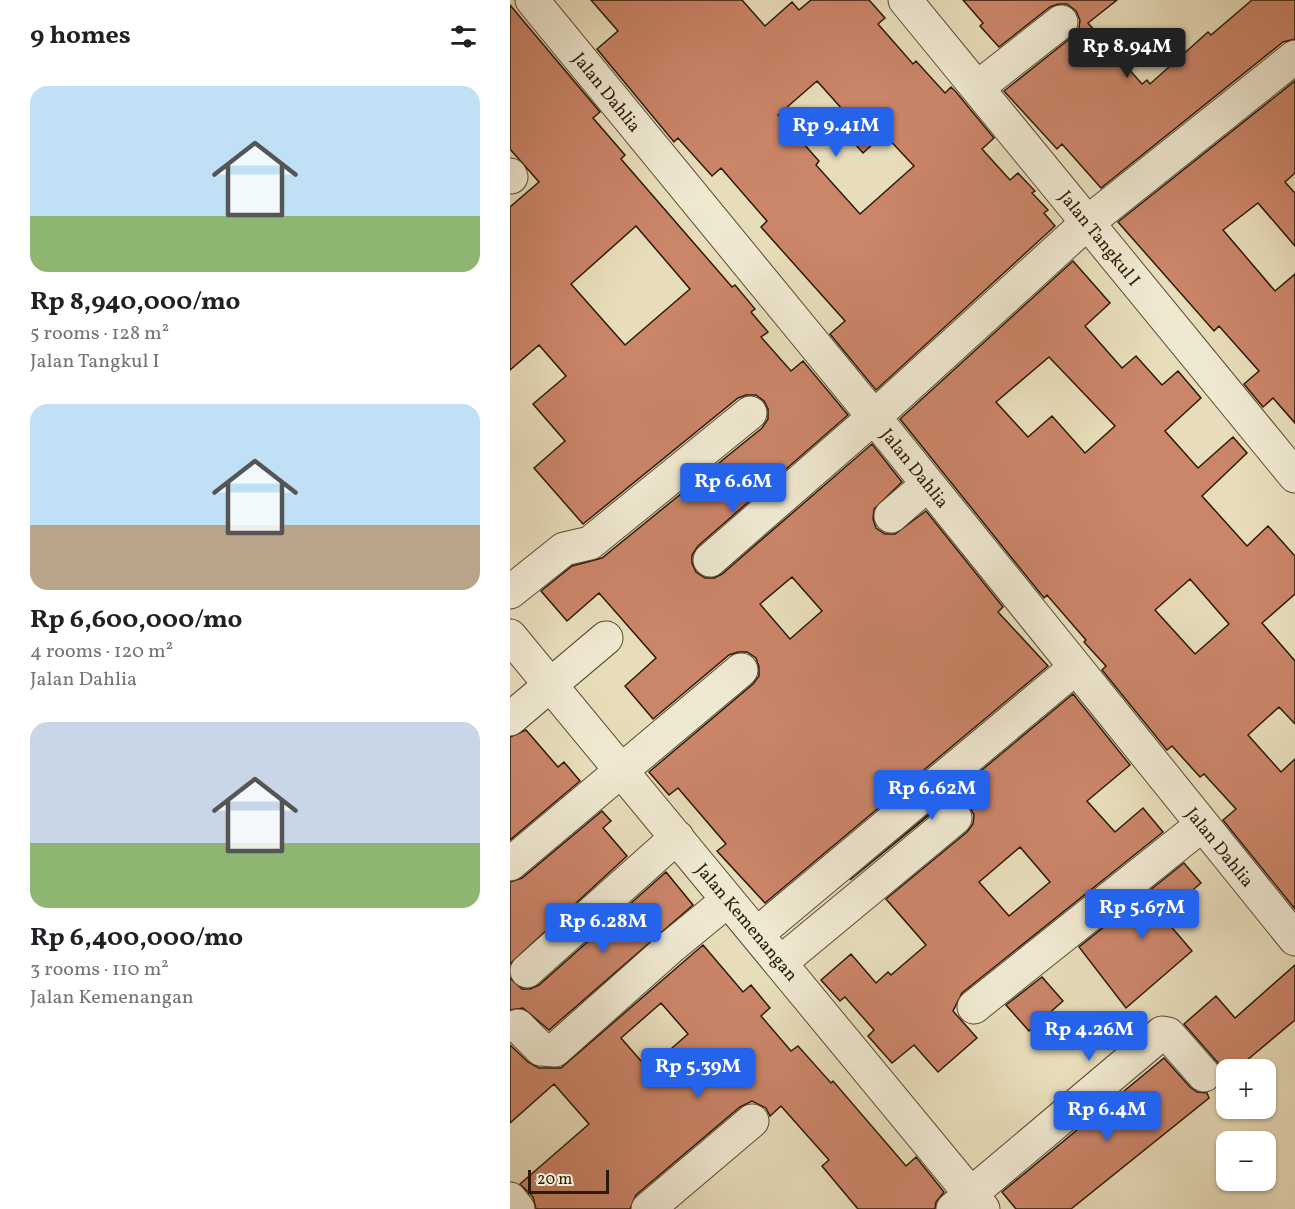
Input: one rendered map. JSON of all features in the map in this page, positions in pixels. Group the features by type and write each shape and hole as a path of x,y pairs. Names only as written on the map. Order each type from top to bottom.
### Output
{"street":[{"name":"Jalan Dahlia","path":"532,0 928,484 992,580 1075,668 1295,939"},
{"name":"Jalan Tangkul I","path":"905,0 1295,476"},
{"path":"977,88 1061,22"},
{"path":"710,560 874,417 1087,223 1295,57"},
{"path":"510,592 564,549 590,543 750,413"},
{"path":"891,516 928,484"},
{"name":"Jalan Kemenangan","path":"510,636 757,934 969,1204"},
{"path":"510,719 606,639"},
{"path":"757,934 1075,668"},
{"path":"510,864 741,669"},
{"path":"780,963 955,818"},
{"path":"974,1007 1202,825"},
{"path":"527,971 677,837"},
{"path":"518,1026 541,1049 555,1050 672,946 728,900"},
{"path":"969,1204 1162,1033 1168,1034 1204,1075"},
{"path":"648,1209 752,1121"},
{"path":"510,1199 518,1209"}],"building":[{"path":"591,0 742,0 765,26 792,2 799,10 811,0 869,0 885,18 878,24 913,64 916,61 945,93 951,87 994,138 982,149 1010,180 1018,173 1035,191 1032,193 1048,210 1044,213 1055,226 876,390 830,334 845,321 761,227 767,221 721,168 712,176 678,138 674,142 597,49 618,31","holes":["817,81 851,119 841,128 863,153 884,134 914,166 860,214 816,165 819,161 778,115"]},
{"path":"963,0 1117,0 1088,23 1142,84 1147,80 1150,84 1208,32 1211,35 1252,0 1295,0 1295,39 1283,42 1101,188 1062,144 1057,149 1004,91 1073,36 1079,28 1080,20 1076,11 1067,4 1050,7 999,47 980,26 983,23"},
{"path":"510,5 600,112 593,118 625,155 621,159 732,287 735,285 755,309 751,312 768,332 761,337 791,371 803,361 848,415 698,546 692,555 692,563 696,572 705,578 714,578 722,574 872,444 902,482 874,509 873,519 876,528 885,534 895,534 926,511 1003,607 998,612 1048,666 765,903 717,851 726,844 678,788 669,795 649,772 753,684 759,676 756,658 747,652 729,655 653,719 625,686 656,658 599,593 567,621 541,591 572,566 602,558 762,428 768,419 768,409 764,401 756,395 738,398 583,524 534,468 565,441 533,404 566,376 539,345 510,370 510,207 539,182 510,149","holes":["636,226 690,289 625,345 571,284","792,577 822,611 790,639 760,604"]},
{"path":"1295,81 1295,173 1285,182 1295,193 1295,246 1258,203 1223,230 1275,291 1295,274 1295,423 1273,398 1263,407 1244,384 1259,371 1219,326 1214,331 1118,222"},
{"path":"1073,261 1110,303 1085,326 1122,368 1136,356 1162,385 1178,371 1201,398 1165,431 1198,468 1233,437 1247,453 1202,496 1247,546 1268,526 1295,556 1295,594 1262,623 1295,661 1295,724 1279,707 1248,735 1281,772 1295,759 1295,909 1223,820 1236,809 1204,774 1200,777 1172,746 1167,750 1102,670 1106,666 1084,642 1086,640 1047,595 1044,598 900,419","holes":["1049,357 1115,426 1085,453 1052,416 1028,437 996,402","1190,579 1229,624 1195,654 1155,610"]},
{"path":"1073,694 1130,765 1087,801 1115,832 1143,808 1163,832 962,993 953,1011 977,1038 938,1072 914,1045 892,1063 868,1036 874,1030 845,997 840,1001 821,980 851,954 876,983 888,972 891,975 926,945 886,899 967,832 973,824 974,815 970,807 961,800 944,803 850,880","holes":["1020,847 1050,882 1009,916 979,882"]},
{"path":"526,730 558,767 564,762 580,781 510,840 510,737"},
{"path":"602,811 611,821 603,828 627,856 510,964 510,882 522,878"},
{"path":"1184,863 1201,883 1162,916 1192,951 1126,1008 1079,947"},
{"path":"666,872 693,905 549,1030 523,1008 510,1010 510,978 522,989 530,989 539,985"},
{"path":"703,945 743,992 751,985 770,1008 761,1016 791,1051 798,1046 831,1083 833,1081 906,1166 916,1157 944,1192 936,1202 935,1209 858,1209 822,1166 829,1160 781,1106 770,1116 766,1108 752,1101 740,1107 636,1195 630,1209 536,1209 533,1197 520,1184 589,1124 554,1084 510,1123 510,1045 528,1062 539,1068 561,1068","holes":["661,1003 688,1034 648,1069 621,1038"]},
{"path":"1295,965 1295,1020 1248,1059 1216,1061 1184,1024 1216,996 1235,1018"},
{"path":"1042,977 1063,1001 1029,1031 1006,1005"},
{"path":"1164,1058 1190,1087 1197,1092 1207,1093 1209,1098 1071,1209 1016,1209 1002,1192"}]}
